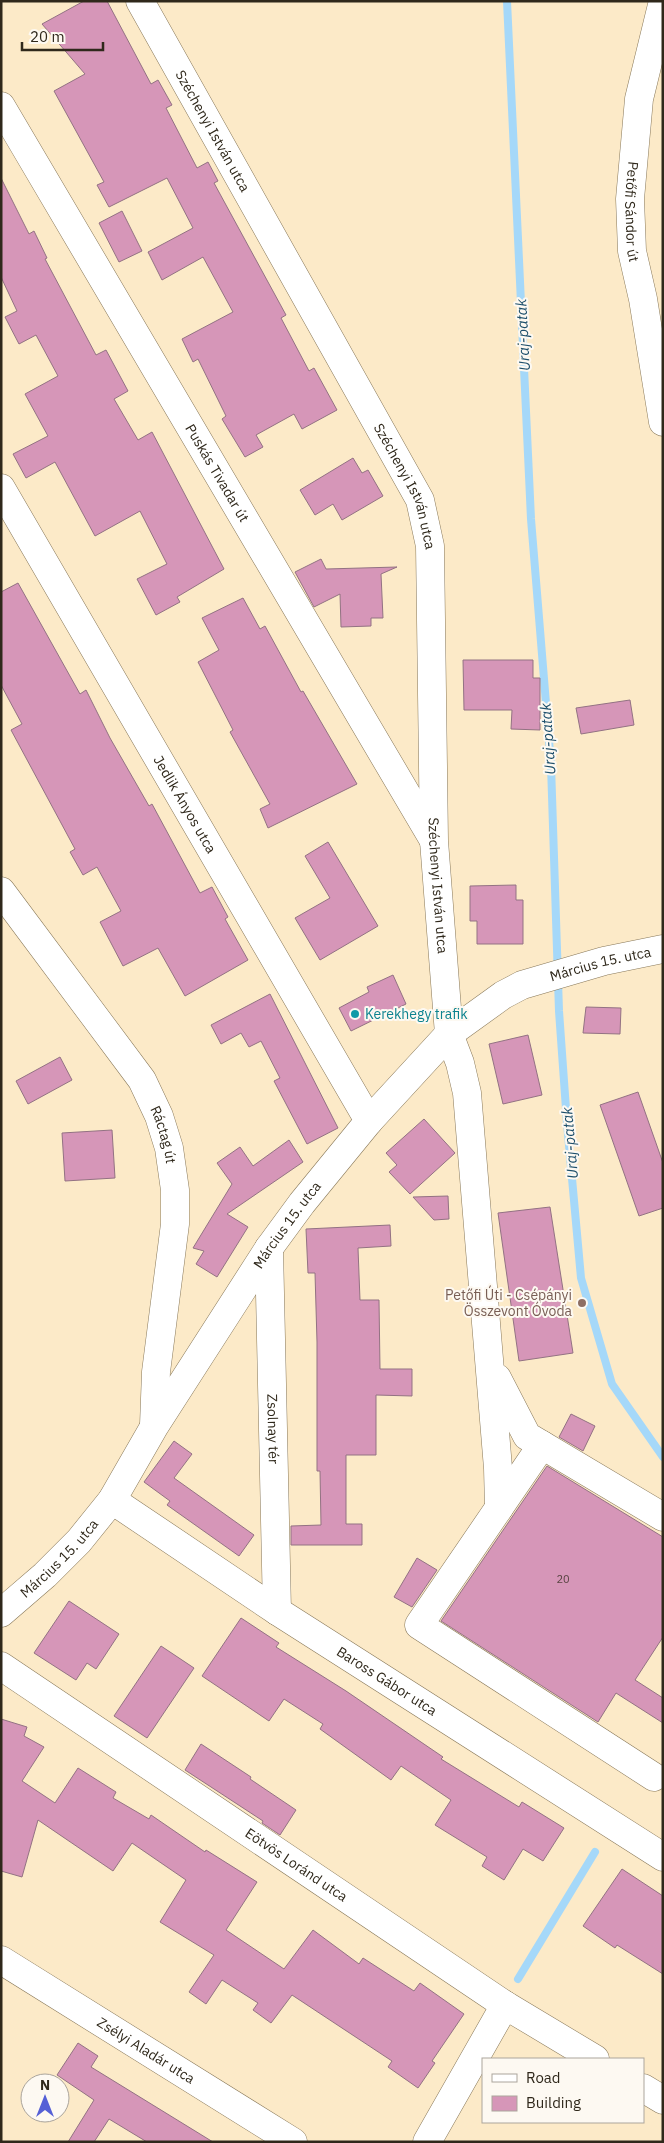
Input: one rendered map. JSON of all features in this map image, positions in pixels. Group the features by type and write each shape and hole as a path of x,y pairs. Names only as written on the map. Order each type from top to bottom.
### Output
{"street":[{"name":"Széchenyi István utca","path":"140,1 420,500 430,546 434,841 449,1034 460,1063 467,1093 490,1363 499,1508"},
{"name":"Petőfi Sándor út","path":"663,1 639,99 630,199 632,251 643,299 663,422"},
{"name":"Puskás Tivadar út","path":"1,106 434,841"},
{"name":"Jedlik Ányos utca","path":"1,488 369,1121"},
{"name":"Ráctag út","path":"1,891 142,1080 159,1116 169,1148 175,1190 175,1224 156,1372 154,1427"},
{"name":"Március 15. utca","path":"1,1614 45,1575 79,1541 112,1500 154,1427 269,1248 302,1203 369,1121 449,1034 503,995 542,978 604,961 663,950"},
{"name":"Zsolnay tér","path":"269,1248 277,1611"},
{"path":"490,1363 535,1441 663,1517"},
{"path":"535,1441 499,1508 419,1624 654,1777"},
{"name":"Baross Gábor utca","path":"112,1500 277,1611 663,1857"},
{"name":"Eötvös Loránd utca","path":"1,1666 505,2005 593,2058"},
{"name":"Zsélyi Aladár utca","path":"1,1960 292,2142"},
{"path":"426,2142 505,2005"},
{"path":"644,2089 663,2100"}],"building":[{"path":"84,1 107,1 151,84 158,80 172,105 166,108 197,168 208,162 218,181 214,183 286,315 281,318 309,371 314,368 337,410 302,429 294,414 256,435 263,447 245,457 222,419 226,416 198,359 193,362 182,339 233,312 203,257 162,280 148,252 193,228 167,178 109,207 97,185 104,182 54,91 85,74 42,24"},
{"path":"1,178 29,234 34,231 47,258 45,259 96,355 106,350 128,391 114,399 138,440 152,432 224,569 177,597 180,602 156,615 137,579 167,564 140,511 95,536 55,462 26,478 13,454 48,436 25,394 58,376 36,335 19,344 5,317 17,311 1,277"},
{"path":"122,211 142,251 119,262 99,223"},
{"path":"353,458 362,473 368,470 383,496 342,520 333,504 315,515 300,490"},
{"path":"321,559 326,569 397,567 381,574 383,618 371,618 371,626 341,627 340,594 314,607 295,572"},
{"path":"18,583 80,694 86,690 110,738 149,806 152,804 200,893 212,887 228,917 225,919 248,960 185,996 158,948 123,966 100,922 121,911 97,867 83,875 70,852 75,849 11,730 22,724 1,685 1,592"},
{"path":"243,598 260,629 265,626 301,692 303,691 357,784 268,828 260,809 270,804 230,732 233,730 198,662 219,650 202,618"},
{"path":"463,660 533,660 533,678 540,678 540,730 511,729 512,710 464,710"},
{"path":"630,700 634,725 581,734 576,708"},
{"path":"328,842 378,926 320,960 295,918 330,898 305,856"},
{"path":"516,885 516,900 523,900 523,944 477,944 477,921 470,921 470,886"},
{"path":"393,975 406,1004 351,1031 339,1008 369,992 367,987"},
{"path":"270,994 338,1128 307,1144 274,1081 280,1078 261,1041 249,1047 241,1033 221,1044 211,1025"},
{"path":"586,1007 621,1008 620,1034 583,1033"},
{"path":"528,1035 542,1095 503,1104 489,1044"},
{"path":"60,1057 72,1080 28,1104 16,1081"},
{"path":"638,1092 663,1163 663,1208 639,1216 600,1105"},
{"path":"424,1119 455,1153 410,1194 389,1172 397,1165 386,1153"},
{"path":"112,1130 115,1178 65,1181 62,1133"},
{"path":"289,1140 303,1162 227,1214 248,1227 217,1277 196,1264 204,1251 193,1248 232,1184 217,1163 240,1147 253,1166"},
{"path":"448,1196 449,1219 434,1220 413,1197"},
{"path":"550,1207 573,1353 519,1361 498,1213"},
{"path":"390,1225 391,1246 358,1248 360,1300 379,1300 380,1369 412,1369 412,1396 376,1395 376,1455 346,1455 346,1524 362,1524 362,1545 291,1545 291,1526 321,1525 320,1471 317,1471 315,1273 308,1273 306,1229"},
{"path":"571,1414 595,1426 583,1451 559,1437"},
{"path":"174,1441 192,1454 174,1478 254,1535 239,1556 167,1505 170,1501 144,1482"},
{"path":"547,1466 663,1537 663,1637 635,1680 663,1698 663,1723 616,1693 598,1722 441,1621"},
{"path":"417,1558 437,1570 412,1607 394,1597"},
{"path":"69,1601 119,1634 96,1669 87,1663 76,1680 34,1653"},
{"path":"241,1618 279,1643 276,1647 346,1691 443,1757 441,1759 519,1807 522,1802 564,1828 543,1861 523,1849 504,1880 482,1866 487,1857 435,1825 451,1800 401,1766 391,1780 320,1729 323,1724 284,1699 269,1721 202,1676"},
{"path":"161,1646 194,1668 147,1738 114,1716"},
{"path":"1,1719 27,1727 24,1736 44,1747 22,1781 55,1803 78,1768 116,1792 113,1798 149,1819 151,1815 205,1852 206,1850 257,1882 226,1930 284,1969 313,1930 359,1964 363,1958 414,1991 420,1983 464,2014 432,2061 435,2063 418,2088 388,2067 392,2061 292,1995 271,2023 253,2010 258,2003 222,1980 206,2004 189,1992 214,1955 160,1922 186,1880 132,1843 113,1871 38,1820 22,1877 1,1871"},
{"path":"201,1744 296,1810 280,1835 262,1823 263,1821 185,1770"},
{"path":"622,1869 663,1896 663,1974 617,1945 615,1948 583,1926"},
{"path":"78,2043 98,2056 91,2067 213,2142 147,2142 109,2119 94,2142 68,2142 94,2100 70,2084 70,2073 58,2073"}],"waterway":[{"name":"Uraj-patak","path":"507,1 531,519 551,765 559,1011 581,1278 612,1384 663,1457"},
{"path":"518,1979 595,1852"}],"place":[{"name":"Kerekhegy trafik","path":"355,1014"},
{"name":"Petőfi Úti - Csépányi Összevont Óvoda","path":"582,1303"}]}
